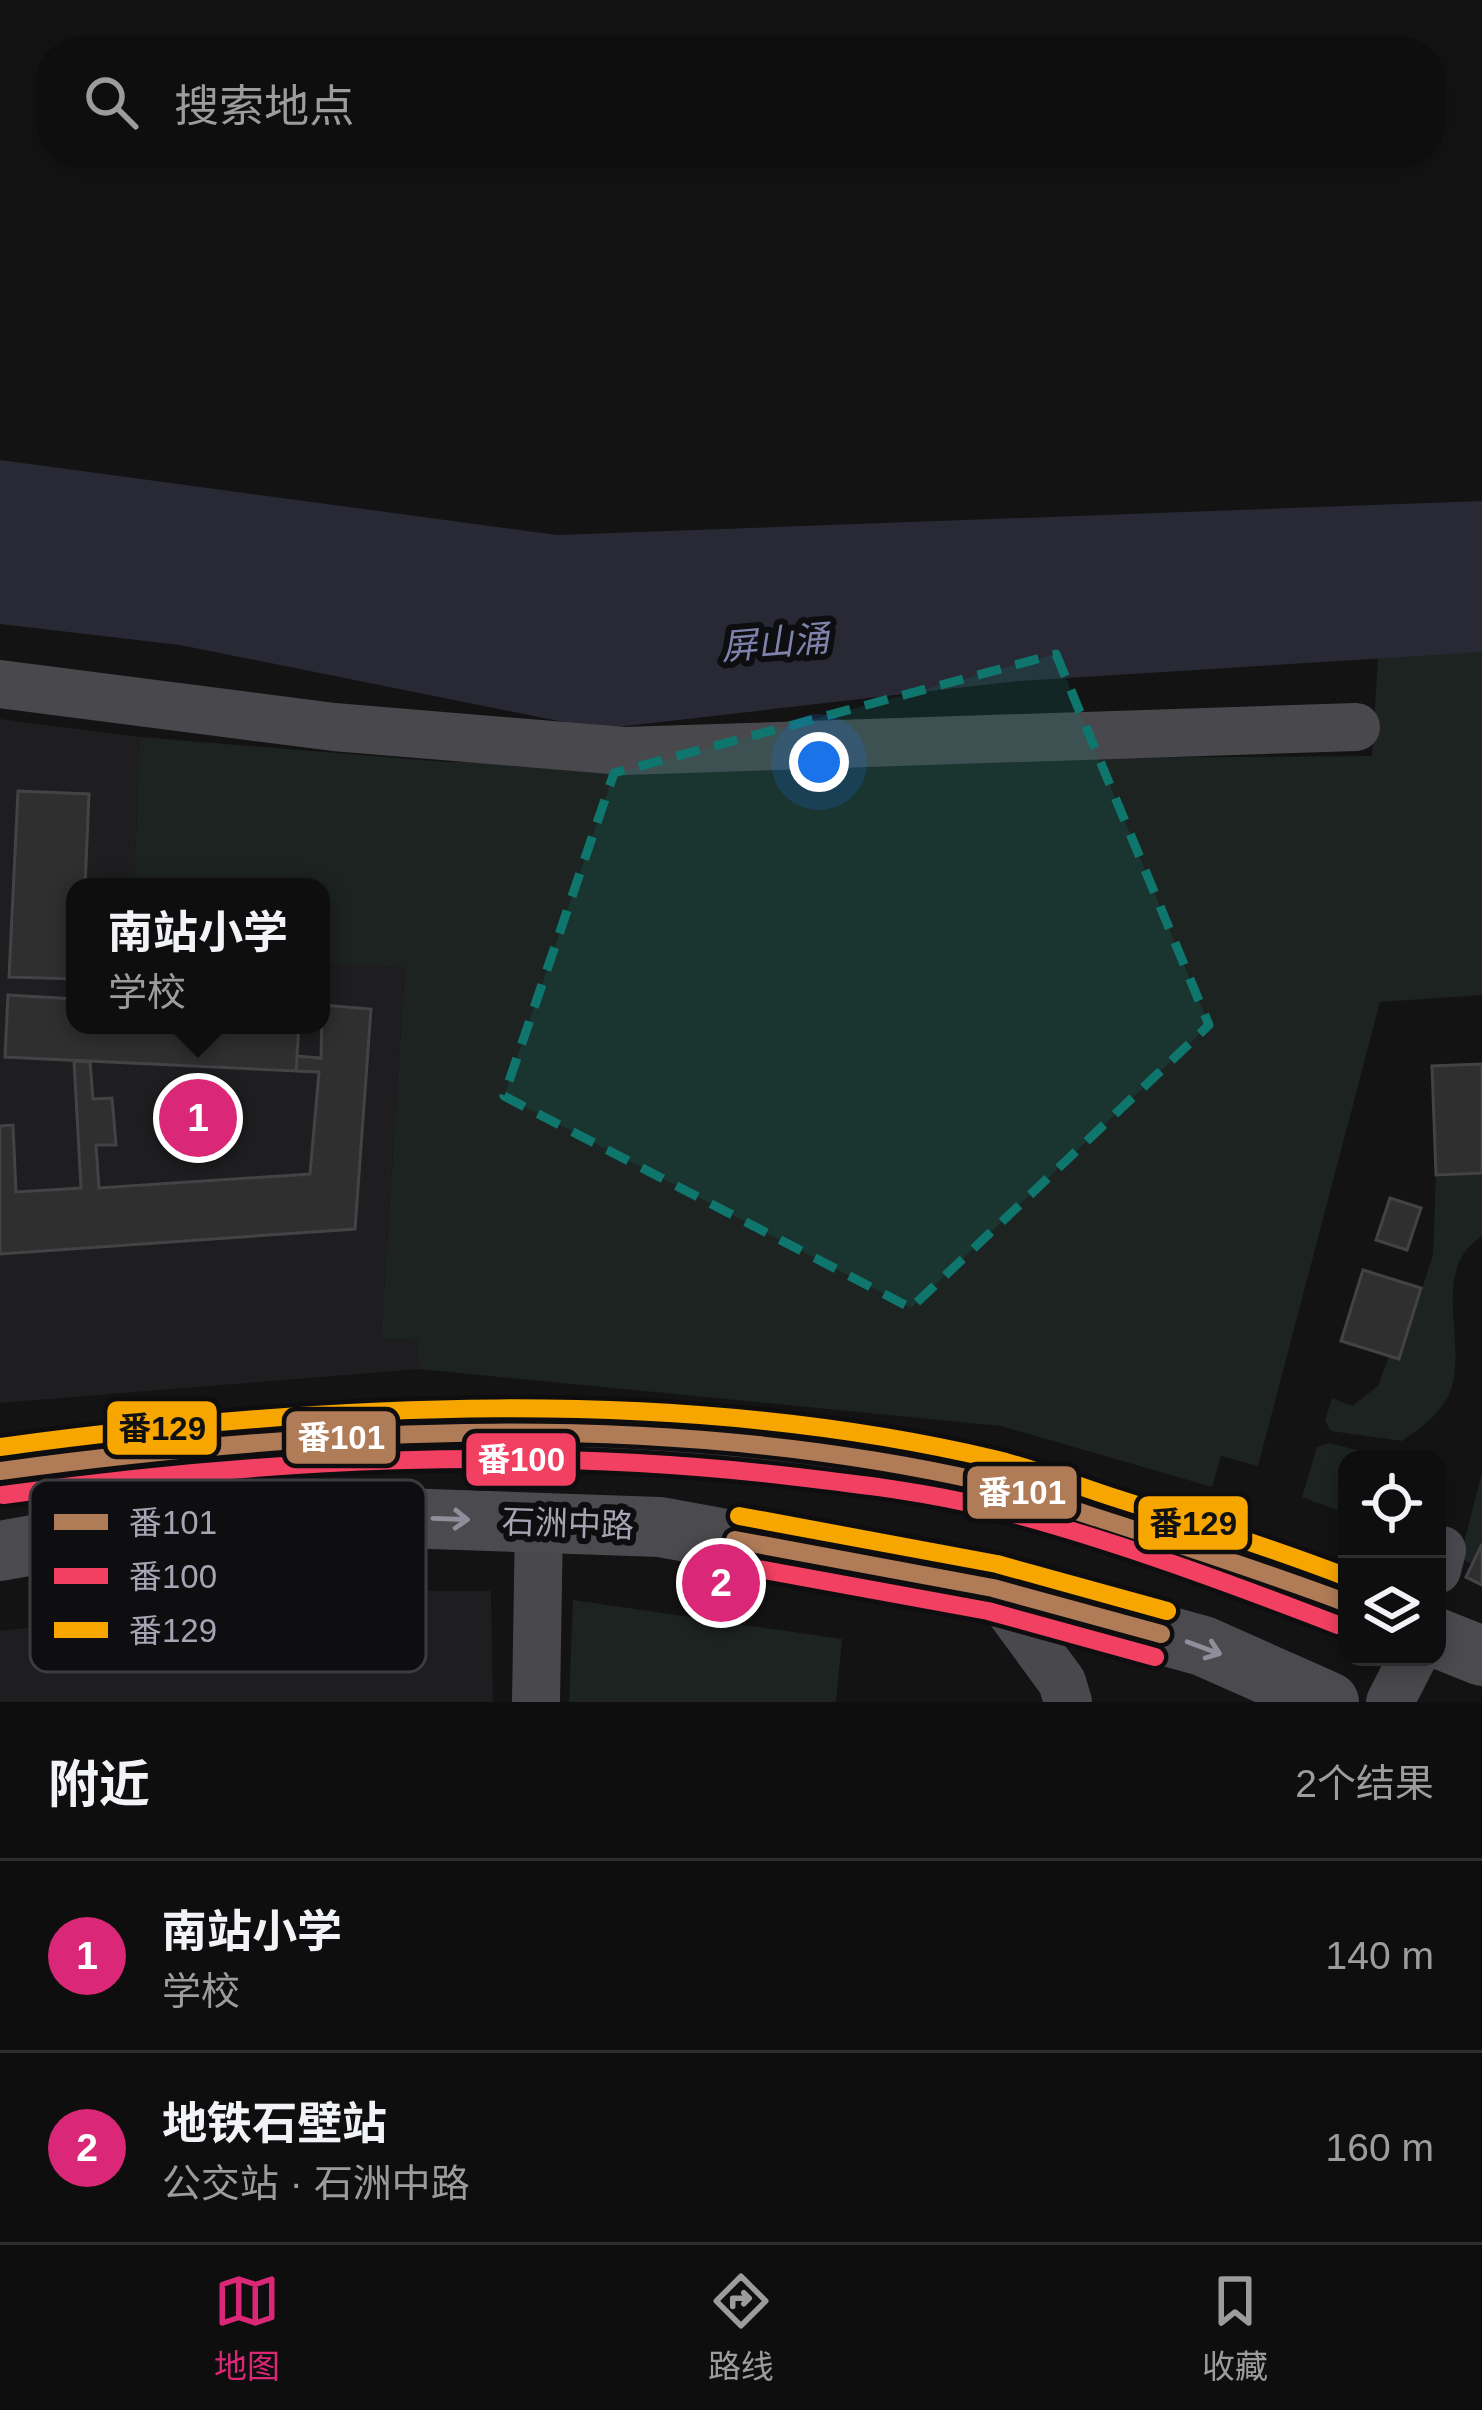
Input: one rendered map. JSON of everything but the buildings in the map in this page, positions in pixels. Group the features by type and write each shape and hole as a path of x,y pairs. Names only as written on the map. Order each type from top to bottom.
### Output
{"main road":[{"path":"0,1471 126,1451 312,1438 725,1443 980,1480 1256,1568 1338,1600"},
{"name":"石洲中路","path":"426,1518 660,1527 993,1588 1203,1646 1329,1702"},
{"name":"石洲中路","path":"0,1551 30,1546"},
{"path":"1446,1642 1482,1656"}],"street":[{"path":"0,684 355,730 624,751 1356,727"},
{"path":"536,1702 538,1521"},
{"path":"993,1588 1062,1682 1068,1702"},
{"path":"1390,1702 1408,1666"}],"highlighted area":[{"path":"1056,654 1209,1025 911,1308 504,1096 614,773"}],"shaded area":[{"path":"1482,652 1482,995 1380,1002 1258,1466 1221,1456 1212,1487 1001,1426 419,1369 418,1339 381,1338 405,967 330,963 330,878 134,878 140,737 447,762 1372,756 1378,656"},
{"path":"0,719 140,737 134,878 66,878 66,1034 330,1034 330,963 405,966 381,1337 419,1339 419,1369 0,1403"},
{"path":"1482,1173 1482,1236 1466,1250 1453,1285 1455,1367 1444,1403 1402,1441 1331,1431 1325,1421 1332,1398 1352,1406 1378,1386 1389,1356 1399,1358 1433,1255 1436,1175"},
{"path":"1328,1443 1358,1450 1338,1450 1338,1511 1302,1497 1317,1447"},
{"path":"1482,1473 1482,1569 1460,1558"},
{"path":"426,1591 491,1591 493,1702 0,1702 0,1631 30,1627 30,1672 426,1672"},
{"path":"573,1600 842,1639 836,1702 569,1702"}],"water":[{"name":"屏山涌","path":"0,460 557,535 1482,501 1482,652 1019,681 599,729 180,645 0,624"}],"transit line":[{"name":"番129","path":"0,1447 247,1420 372,1412 498,1408 749,1419 873,1435 1008,1463 1338,1574"},
{"name":"番101","path":"0,1471 245,1444 369,1436 617,1435 741,1443 864,1459 999,1486 1338,1600"},
{"name":"番100","path":"128,1480 297,1465 494,1459 690,1466 789,1476 888,1488 1029,1518 1338,1625"},
{"name":"番100","path":"3,1495 30,1492"},
{"name":"番129","path":"739,1516 997,1564 1167,1611"},
{"name":"番101","path":"735,1540 993,1588 1161,1634"},
{"name":"番100","path":"731,1564 988,1611 1155,1657"}],"place":[{"name":"南站小学","path":"198,1118"},
{"name":"地铁石壁站","path":"721,1583"}]}
